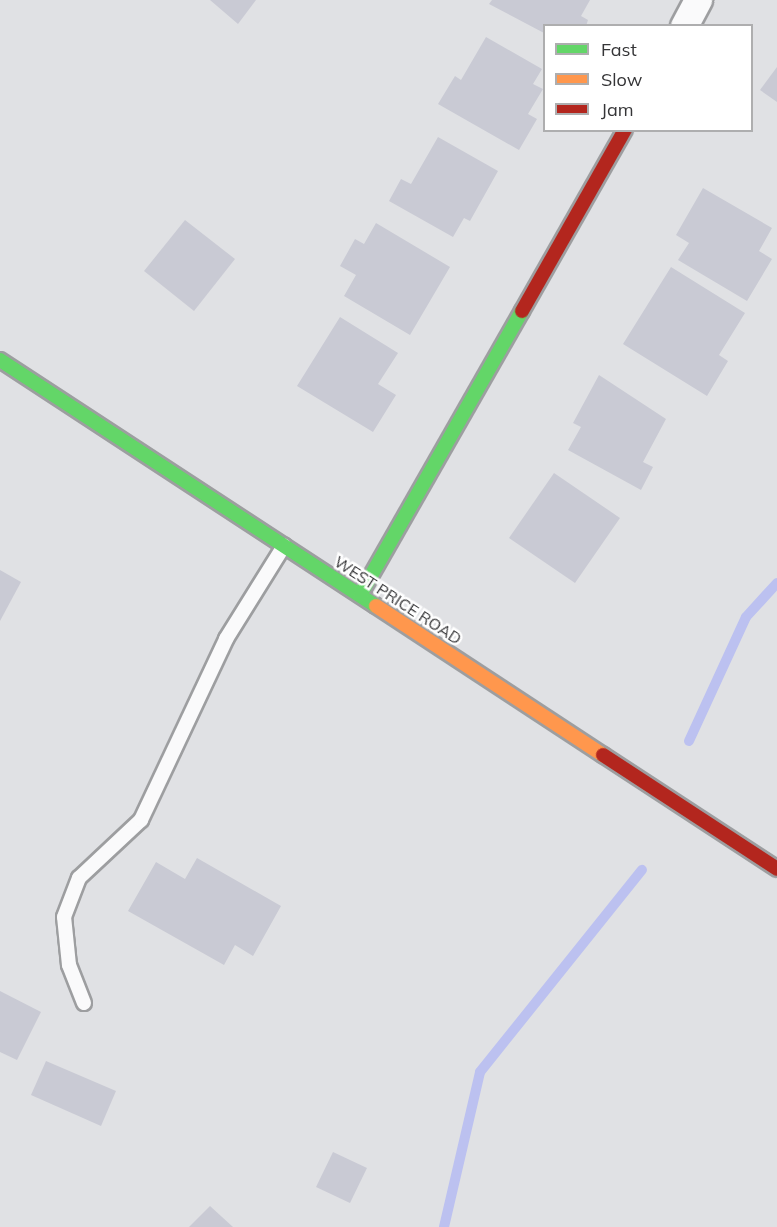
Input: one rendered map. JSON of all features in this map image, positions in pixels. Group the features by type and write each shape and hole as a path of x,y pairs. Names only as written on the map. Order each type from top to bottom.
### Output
{"street":[{"path":"685,24 698,0"},
{"path":"360,595 624,132"},
{"name":"WEST PRICE ROAD","path":"0,360 777,869"}],"lane":[{"path":"84,1004 69,964 64,917 79,878 141,820 226,639 284,546"}],"building":[{"path":"210,0 256,0 238,24"},
{"path":"492,0 590,0 581,16 588,20 587,24 543,24 543,32 489,4"},
{"path":"486,37 542,69 533,84 543,89 528,114 537,119 519,150 438,104 455,76 461,80"},
{"path":"777,67 777,102 760,90"},
{"path":"438,137 498,171 470,221 464,218 453,237 389,201 401,179 411,184"},
{"path":"703,188 772,228 759,251 772,259 747,301 678,260 689,243 676,235"},
{"path":"185,220 235,259 194,311 144,271"},
{"path":"376,223 450,267 410,335 344,296 356,275 340,266 355,239 364,244"},
{"path":"671,267 745,313 719,355 728,361 707,396 623,344"},
{"path":"340,317 398,353 378,384 396,395 373,432 297,386"},
{"path":"599,375 666,419 643,462 653,467 641,490 568,450 581,427 573,423"},
{"path":"554,473 620,518 575,583 509,538"},
{"path":"0,570 21,582 0,621"},
{"path":"197,858 281,906 253,956 235,945 224,965 128,911 156,862 185,879"},
{"path":"0,991 41,1012 17,1060 0,1052"},
{"path":"46,1061 116,1091 101,1126 31,1095"},
{"path":"333,1152 367,1168 350,1203 316,1187"},
{"path":"210,1206 233,1227 189,1227"}],"waterway":[{"path":"689,741 746,617 777,583"},
{"path":"444,1227 480,1072 642,870"}],"traffic: fast":[{"path":"360,595 522,311"},
{"path":"0,360 376,606"}],"traffic: slow":[{"path":"376,606 603,755"}],"traffic: jam":[{"path":"522,311 624,132"},
{"path":"603,755 777,869"}]}
